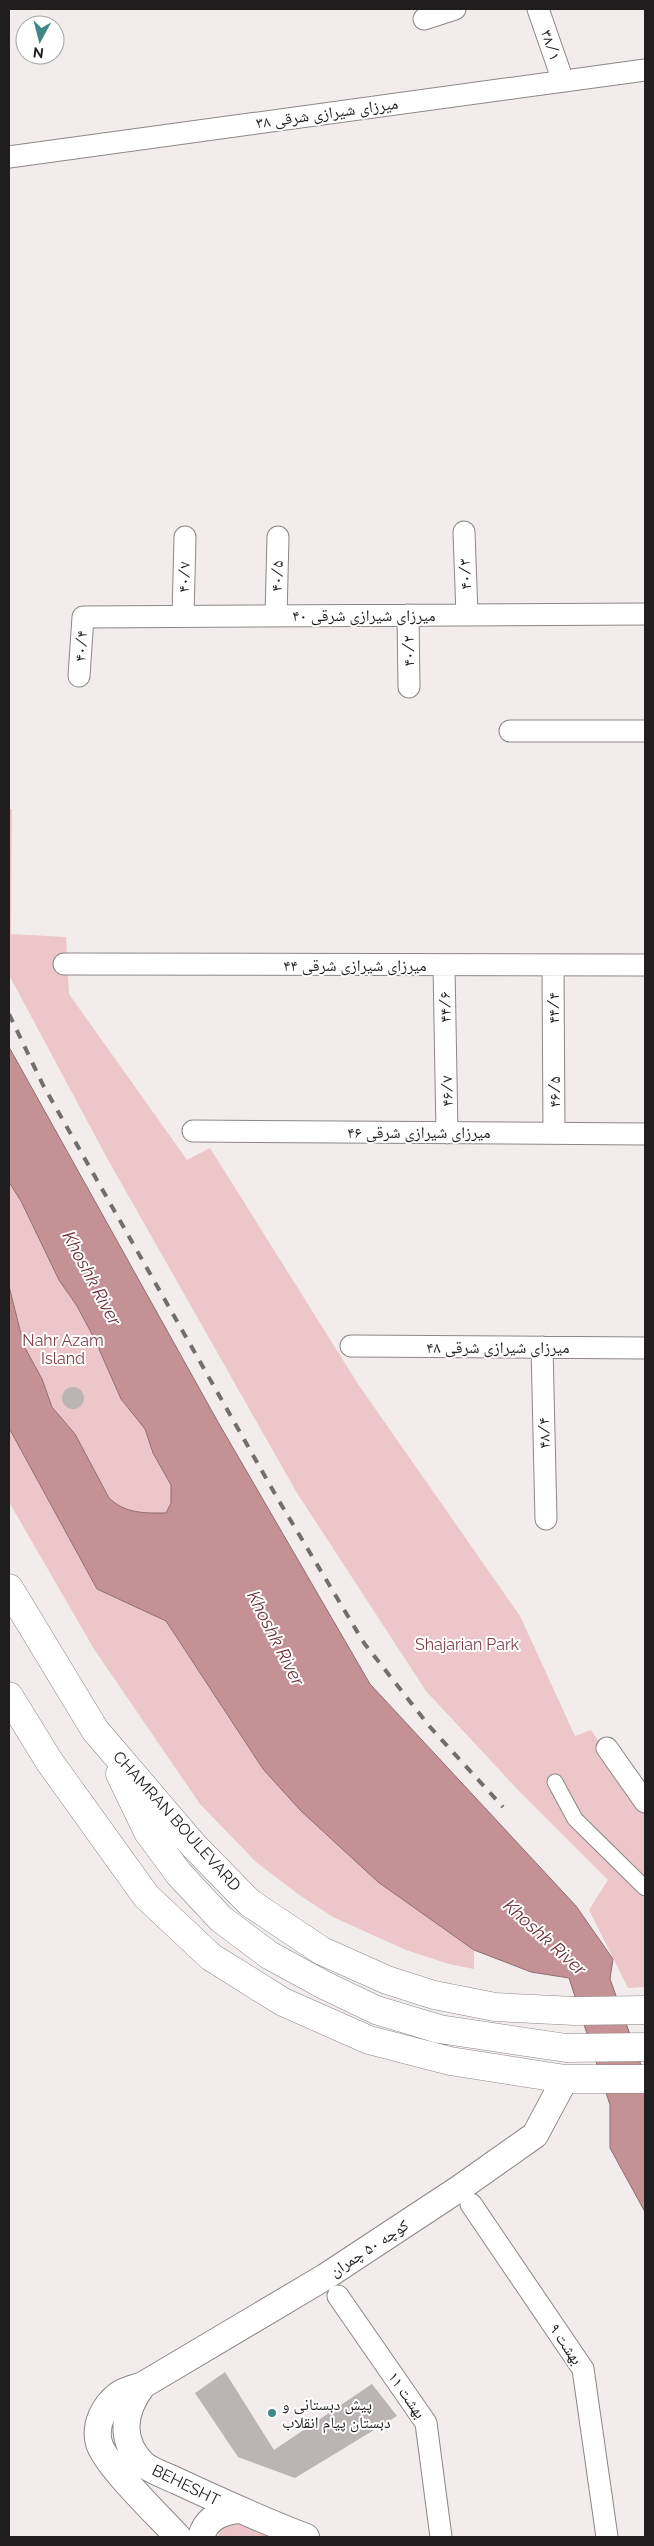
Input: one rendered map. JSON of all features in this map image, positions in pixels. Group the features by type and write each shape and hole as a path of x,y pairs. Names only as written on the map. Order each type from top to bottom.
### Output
{"main road":[{"name":"CHAMRAN BOULEVARD","path":"9,1588 95,1730 194,1846 250,1903 322,1951 387,1980 434,1995 495,2006 575,2011 640,2010"},
{"path":"9,1696 49,1761 146,1896 211,1957 283,2002 369,2040 450,2061 566,2079 645,2079"},
{"path":"105,1740 148,1832 179,1874 221,1919 269,1955 376,2010 439,2029 566,2048 645,2047"}],"street":[{"path":"424,20 455,9"},
{"name":"۳۸/۱","path":"538,9 563,81"},
{"name":"۳۸ میرزای شیرازی شرقی","path":"9,157 645,70"},
{"name":"۴۰/۳","path":"464,532 467,615"},
{"name":"۴۰/۷","path":"183,616 185,537"},
{"name":"۴۰/۵","path":"276,616 278,537"},
{"name":"۴۰ میرزای شیرازی شرقی","path":"83,617 645,614"},
{"name":"۴۰/۲","path":"408,615 409,687"},
{"name":"۴۰/۴","path":"79,676 83,617"},
{"path":"510,731 645,731"},
{"name":"۴۴ میرزای شیرازی شرقی","path":"64,964 645,965"},
{"name":"۴۴/۶","path":"444,966 446,1049"},
{"name":"۴۴/۴","path":"553,966 554,1050"},
{"name":"۴۶/۷","path":"446,1049 447,1133"},
{"name":"۴۶/۵","path":"554,1050 554,1133"},
{"name":"۴۶ میرزای شیرازی شرقی","path":"193,1131 645,1134"},
{"name":"۴۸ میرزای شیرازی شرقی","path":"351,1346 645,1348"},
{"name":"۴۸/۴","path":"542,1347 546,1519"},
{"path":"607,1748 645,1802"},
{"path":"555,1782 575,1819 645,1888"},
{"name":"کوچه ۵۰ چمران","path":"143,2385 325,2277 460,2188 535,2135 566,2079"},
{"name":"۹ بهشت","path":"471,2204 584,2369 607,2537"},
{"name":"۱۱ بهشت","path":"338,2296 426,2423 441,2537"},
{"name":"BEHESHT","path":"143,2385 132,2400 126,2413 127,2430 133,2449 144,2465 238,2510 306,2537"},
{"name":"BEHESHT","path":"143,2385 119,2394 104,2409 97,2431 99,2443 107,2459 178,2537"},
{"path":"201,2537 206,2525 214,2517 225,2511 238,2510"}],"green space":[{"name":"Shajarian Park","path":"9,809 12,809 11,934 66,937 69,994 187,1160 210,1148 358,1384 520,1616 575,1736 591,1730 645,1814 645,1987 628,1988 589,1910 608,1880 518,1790 426,1691 297,1493 107,1158 9,975"},
{"name":"Nahr Azam Island","path":"9,1182 21,1201 59,1280 77,1306 95,1340 121,1399 145,1429 153,1453 171,1485 171,1503 166,1513 136,1512 122,1507 109,1498 75,1434 52,1407 42,1379 24,1346 9,1286"},
{"path":"9,1428 97,1589 166,1621 263,1769 378,1882 474,1950 474,1969 449,1964 406,1950 333,1917 298,1894 256,1862 200,1804 94,1649 9,1502"},
{"path":"239,2520 286,2537 218,2537 222,2527"}],"water":[{"name":"Khoshk River","path":"9,1047 218,1422 370,1684 576,1906 613,1959 610,1979 645,2076 645,2212 610,2148 610,2105 569,1978 531,1972 474,1950 378,1882 301,1811 263,1769 166,1621 97,1589 9,1428 9,1286 24,1346 42,1379 52,1407 75,1434 109,1498 122,1507 136,1512 166,1513 171,1503 171,1485 153,1453 145,1429 121,1399 95,1340 77,1306 59,1280 21,1201 9,1182"}],"building":[{"path":"69,1387 77,1387 84,1394 84,1402 77,1409 69,1409 62,1402 62,1394"},
{"path":"225,2372 274,2450 372,2384 397,2416 295,2478 238,2457 195,2393"}],"railway":[{"path":"9,1014 43,1085 279,1501 364,1643 430,1727 503,1807"}],"place":[{"name":"پیش دبستانی و دبستان پیام انقلاب","path":"272,2413"}]}
